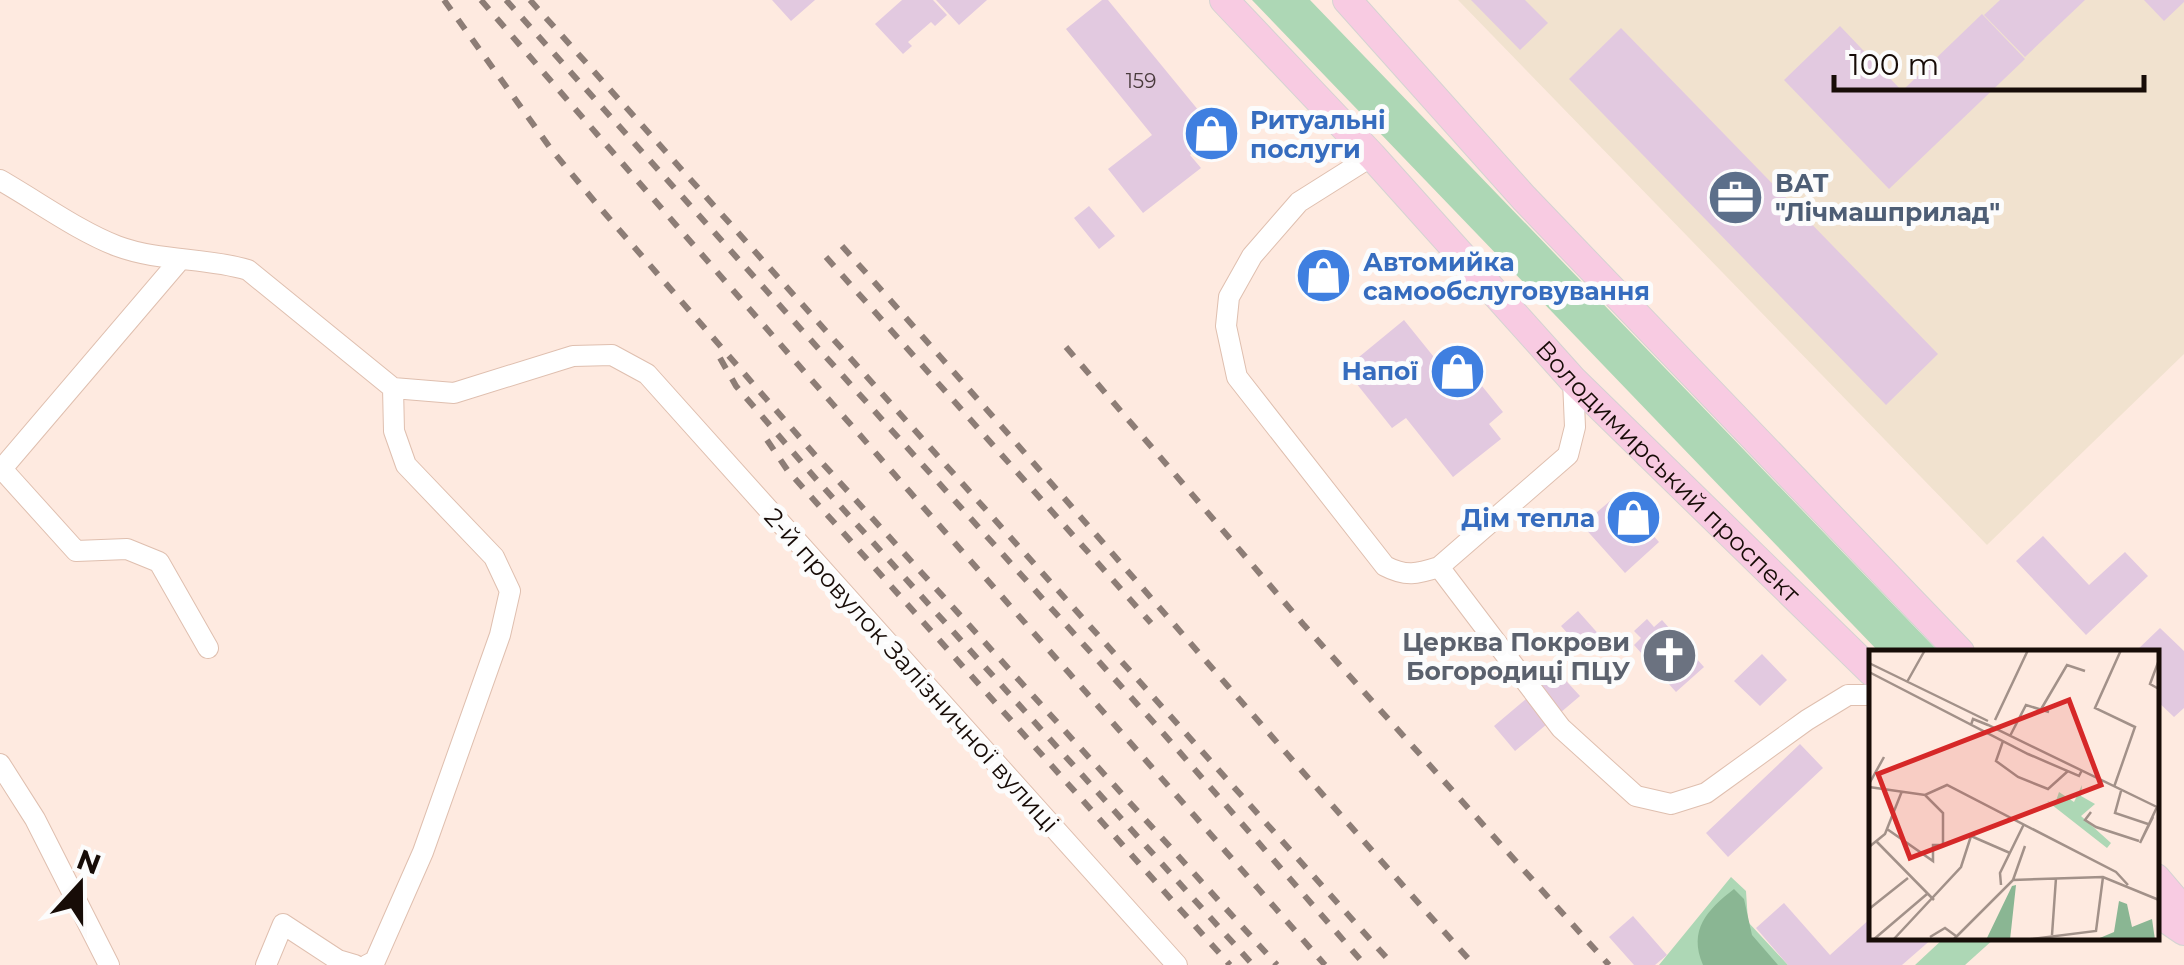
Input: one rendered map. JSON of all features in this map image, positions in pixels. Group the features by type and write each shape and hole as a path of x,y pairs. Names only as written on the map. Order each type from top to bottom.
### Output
{"main road":[{"name":"Володимирський проспект","path":"1224,0 1372,156 1573,380 1869,669"},
{"path":"1355,5 1524,198 1958,650"},
{"path":"2159,881 2184,910"},
{"path":"2159,914 2184,931"}],"street":[{"path":"1372,156 1299,202 1252,256 1229,298 1226,326 1237,376 1384,566 1400,574 1416,575 1440,567 1568,455 1575,427 1573,380"},
{"path":"0,180 116,245 179,260 218,261 248,270 393,388 394,432 406,465 494,557 510,592 500,635 424,852 375,961 367,965"},
{"path":"179,260 1,470 76,551 128,549 159,562 208,648"},
{"name":"2-й провулок Залізничної вулиці","path":"393,388 454,393 573,356 612,355 648,374 1176,965"},
{"path":"1440,567 1562,728 1636,796 1670,804 1706,794 1848,694 1869,695"},
{"path":"0,764 35,819 109,965"},
{"path":"266,965 282,924 338,960 355,965"}],"shaded area":[{"path":"1458,0 2184,0 2184,354 1987,545"}],"green space":[{"path":"1252,0 1310,0 1937,650 1877,650"},
{"path":"1731,877 1746,891 1748,922 1788,965 1659,965"},
{"path":"1734,889 1744,899 1752,935 1778,965 1703,965 1699,931 1708,913"},
{"path":"1942,940 1993,940 1965,965 1915,965"}],"building":[{"path":"772,0 815,0 791,21"},
{"path":"902,0 933,0 947,15 935,26 931,22 908,42 912,46 903,54 875,24"},
{"path":"936,0 987,0 959,25"},
{"path":"1102,0 1108,0 1217,133 1190,155 1201,168 1143,213 1108,169 1152,135 1066,29"},
{"path":"1471,0 1525,0 1548,23 1520,50"},
{"path":"2000,0 2085,0 2025,57 1984,15"},
{"path":"2144,0 2184,0 2184,2 2164,21"},
{"path":"1982,14 2025,59 1889,189 1784,80 1840,26 1902,91"},
{"path":"1621,28 1938,354 1886,405 1569,79"},
{"path":"1089,206 1115,236 1099,249 1074,218"},
{"path":"1404,320 1450,377 1465,365 1503,412 1489,424 1501,439 1453,477 1406,418 1392,428 1356,383 1371,372 1359,357"},
{"path":"1617,495 1659,542 1625,573 1582,525"},
{"path":"2043,536 2089,585 2125,552 2148,576 2086,635 2016,561"},
{"path":"1578,611 1602,638 1585,653 1561,626"},
{"name":"Церква Покрови Богородиці ПЦУ","path":"1647,619 1654,627 1662,620 1704,667 1676,692 1634,645 1641,638 1634,631"},
{"path":"2160,628 2184,651 2184,708 2174,717 2159,703 2159,650 2137,650"},
{"path":"1762,654 1787,680 1760,706 1734,681"},
{"path":"1558,672 1580,696 1515,751 1494,726"},
{"path":"1800,744 1823,768 1728,857 1706,833"},
{"path":"1784,903 1830,955 1869,920 1869,940 1931,940 1902,965 1788,965 1756,928"},
{"path":"1633,916 1667,955 1655,965 1634,965 1609,937"}],"railway":[{"path":"444,0 551,149 595,202 815,455 1277,965"},
{"path":"481,0 1325,965"},
{"path":"506,0 1163,733 1365,965"},
{"path":"530,0 1393,965"},
{"path":"842,246 1474,965"},
{"path":"826,257 1151,623"},
{"path":"1066,347 1303,624 1609,965"},
{"path":"720,358 736,386 816,479 1253,965"},
{"path":"767,440 788,471 1230,965"}],"place":[{"name":"Ритуальні послуги","path":"1211,134"},
{"name":"ВАТ \"Лічмашприлад\"","path":"1736,197"},
{"name":"Автомийка самообслуговування","path":"1324,276"},
{"name":"Напої","path":"1457,371"},
{"name":"Дім тепла","path":"1634,518"},
{"name":"Церква Покрови Богородиці ПЦУ","path":"1669,656"}]}
